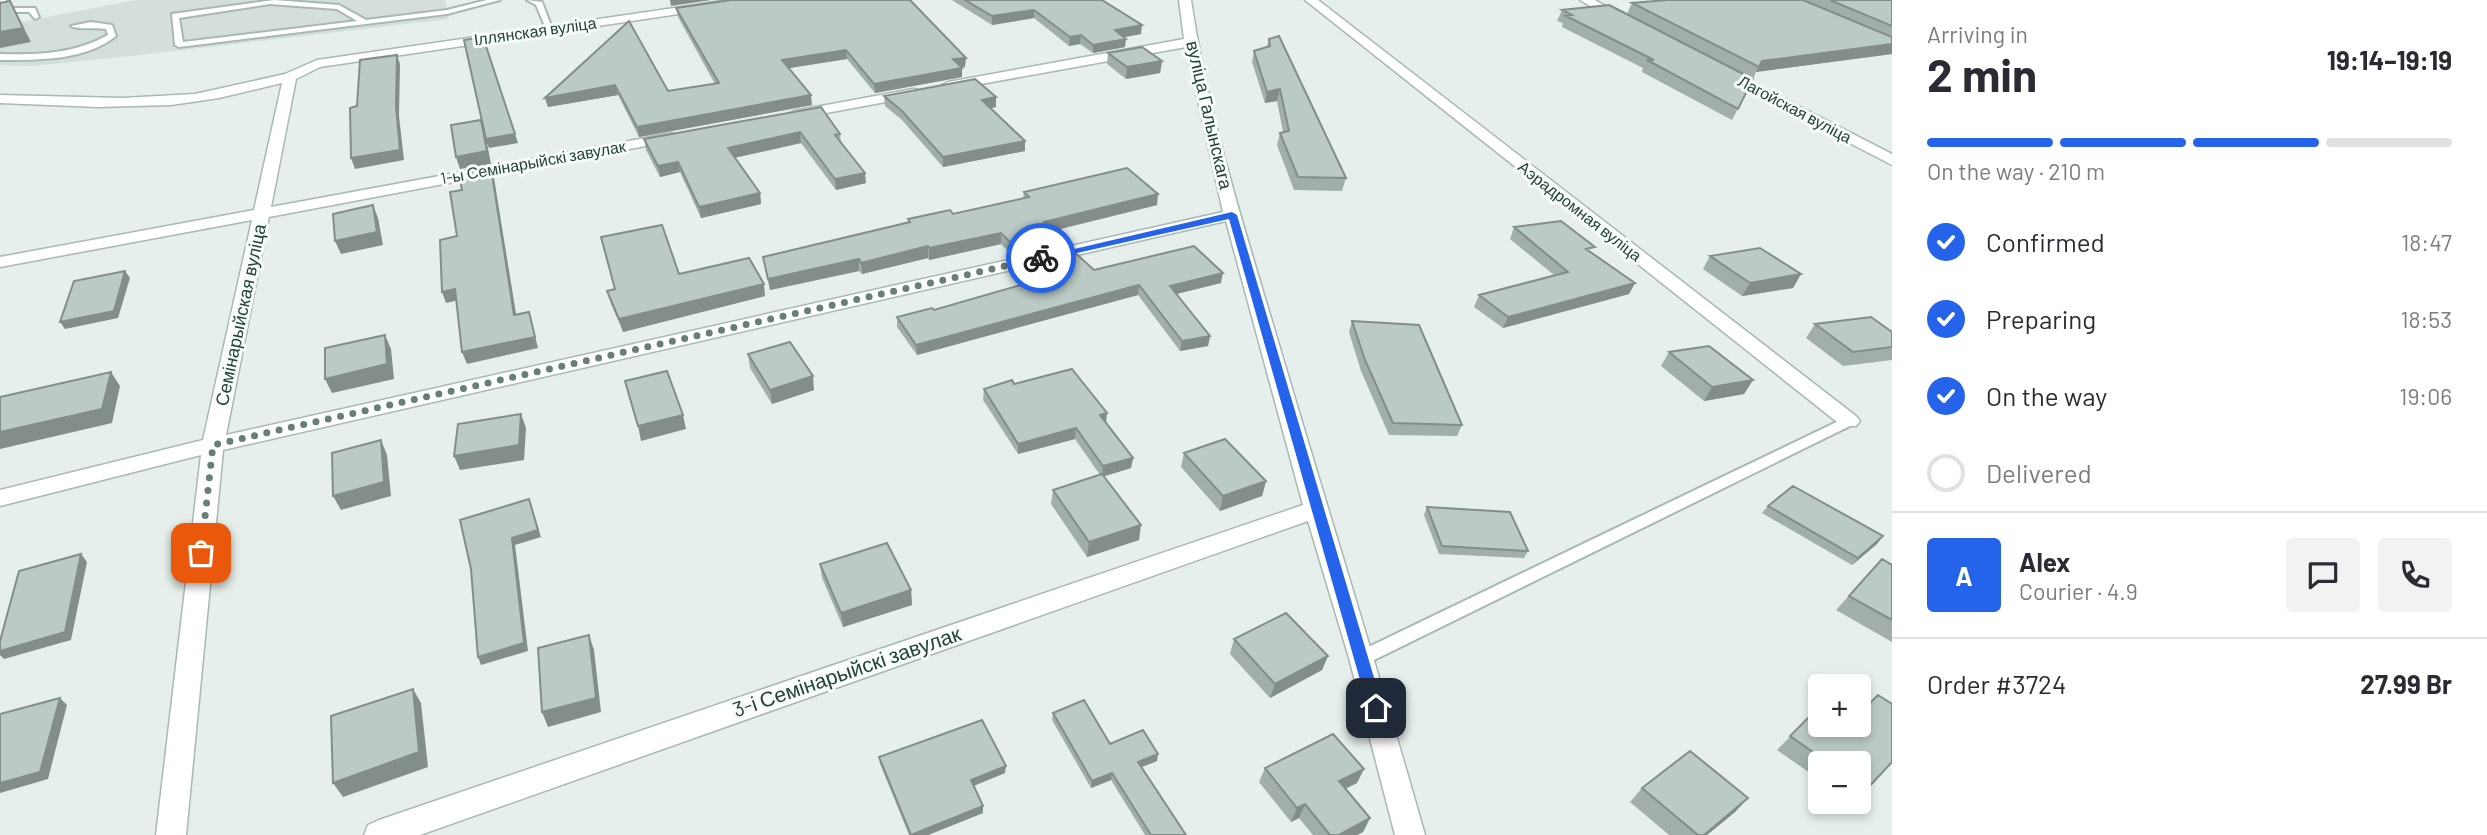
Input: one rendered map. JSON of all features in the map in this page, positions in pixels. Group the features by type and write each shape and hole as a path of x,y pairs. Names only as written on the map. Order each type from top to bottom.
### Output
{"street":[{"name":"Іллянская вуліца","path":"290,77 317,64 753,0"},
{"name":"вуліца Галынскага","path":"1185,0 1191,42 1232,215 1316,509 1362,658 1410,835"},
{"name":"Аэрадромная вуліца","path":"1311,0 1849,421"},
{"path":"1586,0 1635,26"},
{"path":"780,117 1191,42"},
{"name":"Лагойская вуліца","path":"1708,64 1892,160"},
{"path":"0,99 81,103 152,102 196,98 290,77"},
{"name":"Семінарыйская вуліца","path":"171,835 213,445 290,77"},
{"name":"1-ы Семінарыйскі завулак","path":"0,262 685,135"},
{"path":"0,498 213,445 1232,215"},
{"name":"3-і Семінарыйскі завулак","path":"379,835 1316,509"}],"lane":[{"path":"2,0 9,10 32,10 34,17"},
{"path":"365,22 339,7 270,2 175,16 179,45 447,12 496,0"},
{"path":"531,0 539,4 550,29"},
{"path":"0,57 62,54 95,46 112,36 109,27 92,24 75,26"},
{"path":"1362,658 1849,421"}],"shaded area":[{"path":"136,0 445,0 449,19 140,55 32,66 0,65 0,26"}],"building":[{"path":"731,0 910,0 966,58 953,59 962,68 874,84 846,50 782,60 811,95 637,127 615,85 545,98 629,21 668,91 719,83 676,8"},
{"path":"965,0 1102,0 1142,25 1115,30 1126,39 1093,45 1081,35 1070,37 1034,10 992,16"},
{"path":"1667,0 1803,0 1892,37 1892,44 1762,61 1759,67 1632,3"},
{"path":"1830,0 1892,0 1892,26"},
{"path":"10,1 23,28 0,32 0,3"},
{"path":"1609,5 1753,79 1738,109 1647,60 1654,60 1566,16 1572,15 1562,10"},
{"path":"1279,36 1346,178 1298,177 1280,133 1289,131 1280,89 1267,92 1254,51 1270,46 1269,39"},
{"path":"483,37 515,134 486,139 464,40"},
{"path":"1142,47 1162,61 1127,67 1108,53"},
{"path":"397,55 396,107 400,150 351,158 350,108 357,106 360,60"},
{"path":"975,79 996,97 982,100 1025,141 943,157 901,110 884,96"},
{"path":"821,107 840,134 835,135 865,173 835,179 800,132 728,148 760,193 699,207 678,162 658,166 644,139"},
{"path":"481,120 487,151 456,157 451,125"},
{"path":"491,168 514,315 529,312 535,337 462,352 455,289 442,292 440,240 457,236 450,192 462,190 459,174"},
{"path":"1127,168 1158,194 1044,222 1058,235 1013,245 1001,233 929,248 928,246 861,263 859,259 768,279 763,257 910,222 908,219 950,210 953,214 1029,197 1024,192"},
{"path":"373,205 377,232 335,241 333,214"},
{"path":"1561,221 1595,247 1586,249 1635,283 1508,317 1479,295 1568,272 1514,227"},
{"path":"662,225 679,274 749,258 764,284 619,319 607,291 615,289 601,237"},
{"path":"1194,246 1223,273 1170,286 1210,336 1182,341 1139,285 916,345 897,317 932,308 934,310 1045,278 1026,260 1071,249 1094,270"},
{"path":"1760,248 1801,274 1750,283 1710,256"},
{"path":"125,271 114,311 60,322 74,281"},
{"path":"1871,317 1892,332 1892,347 1853,352 1815,324"},
{"path":"1352,321 1419,325 1462,425 1393,423 1365,360"},
{"path":"385,335 387,364 325,379 325,348"},
{"path":"790,342 813,376 770,390 748,354"},
{"path":"1709,346 1753,380 1712,387 1669,352"},
{"path":"1072,369 1107,413 1100,415 1133,458 1103,466 1076,428 1018,444 984,389 1012,380 1014,384"},
{"path":"667,371 683,415 638,426 625,381"},
{"path":"111,372 102,409 0,432 0,397"},
{"path":"521,414 519,445 454,456 458,424"},
{"path":"1225,439 1266,481 1223,496 1184,453"},
{"path":"381,440 384,482 333,496 332,453"},
{"path":"1102,474 1141,525 1089,542 1053,490"},
{"path":"1793,486 1883,536 1858,558 1768,506"},
{"path":"529,499 538,530 512,538 524,643 478,657 471,569 460,520"},
{"path":"1427,507 1510,512 1528,551 1442,546"},
{"path":"887,543 911,590 841,613 820,564"},
{"path":"81,554 65,632 0,651 0,641 19,571"},
{"path":"1882,559 1892,565 1892,620 1849,596"},
{"path":"1286,613 1328,656 1275,684 1234,639"},
{"path":"589,635 596,698 542,712 538,648"},
{"path":"413,689 419,752 333,783 331,716"},
{"path":"1878,695 1892,704 1892,762 1871,785 1871,751 1812,751 1790,736 1808,718 1808,737 1871,737 1871,702"},
{"path":"60,698 40,772 0,783 0,714"},
{"path":"1084,700 1110,744 1143,730 1158,754 1138,762 1186,835 1151,835 1112,773 1092,781 1053,713"},
{"path":"982,720 1006,766 971,780 983,806 911,835 879,757"},
{"path":"1333,734 1364,769 1339,781 1370,818 1339,835 1330,835 1305,804 1297,808 1265,768"},
{"path":"1690,751 1748,798 1704,835 1698,835 1642,788"}],"way so far":[{"path":"201,553 213,445 1041,258"}],"route":[{"path":"1041,258 1232,215 1376,708"}]}
